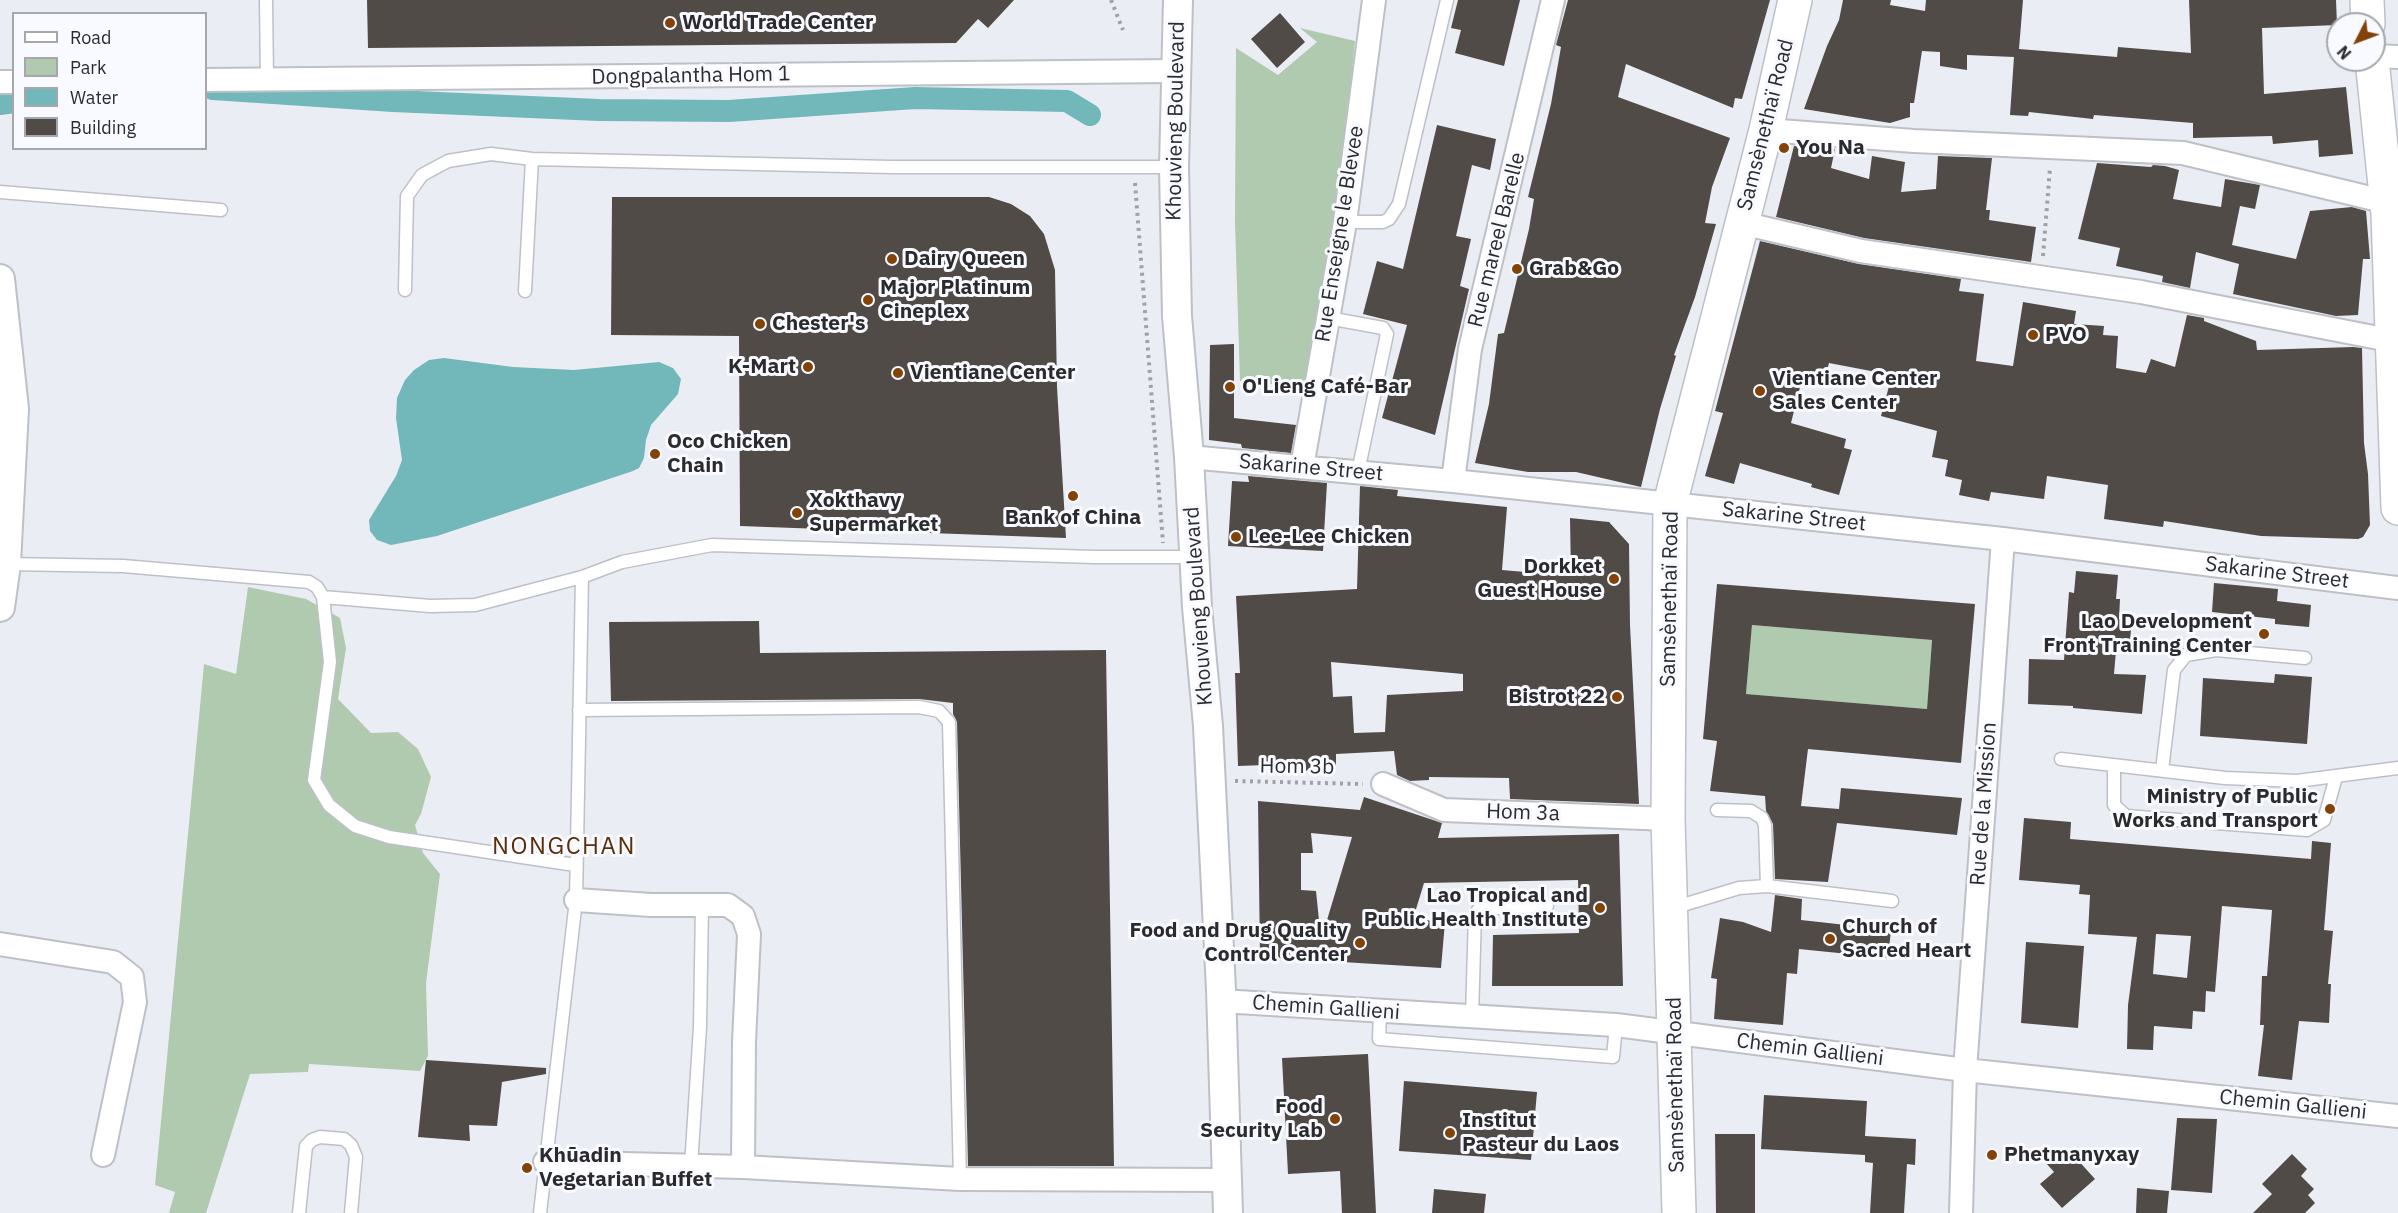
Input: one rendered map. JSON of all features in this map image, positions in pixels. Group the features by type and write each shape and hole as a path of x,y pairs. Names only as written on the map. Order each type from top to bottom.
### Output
{"main road":[{"name":"Samsènethaï Road","path":"1679,1213 1668,819 1670,504 1766,130 1796,0"},
{"path":"2375,72 2391,211 2398,508"}],"street":[{"name":"Khouvieng Boulevard","path":"1178,0 1174,167 1177,316 1189,457 1210,781 1221,1001 1228,1213"},
{"name":"Rue Enseigne le Blevee","path":"1302,467 1345,222 1374,0"},
{"name":"Rue mareel Barelle","path":"1453,481 1470,349 1553,0"},
{"name":"Dongpalantha Hom 1","path":"207,80 1176,71"},
{"path":"1766,130 1914,141 2182,153 2391,211"},
{"path":"1742,223 1861,251 2140,292 2394,341"},
{"path":"0,279 7,411 6,564 0,608"},
{"name":"Sakarine Street","path":"1189,457 1453,481 2003,539 2398,588"},
{"name":"Rue de la Mission","path":"1961,1213 1965,1070 2003,539"},
{"name":"Hom 3a","path":"1383,784 1444,810 1668,819"},
{"path":"576,900 651,905 728,905 743,916 749,934 744,1041 743,1167"},
{"path":"0,944 113,962 132,977 135,1002 103,1155"},
{"name":"Chemin Gallieni","path":"1221,1001 1616,1026 1965,1070 2398,1116"},
{"path":"545,1162 743,1167 960,1179 1227,1180"}],"lane":[{"path":"266,0 267,80"},
{"path":"1345,222 1383,222 1389,219 1399,204 1447,0"},
{"path":"405,290 407,195 423,175 448,161 491,154 532,159 891,167 1174,167"},
{"path":"525,291 532,159"},
{"path":"0,192 221,210"},
{"path":"1328,318 1383,328 1387,334 1358,472"},
{"path":"323,597 430,606 475,605 582,576 622,562 712,545 1195,557"},
{"path":"6,564 123,566 309,582 317,587 323,597 330,662 314,780 329,805 355,826 389,837 575,865"},
{"path":"540,1213 576,900 582,576"},
{"path":"2162,770 2174,670 2186,655 2216,650 2305,658"},
{"path":"579,710 919,707 939,711 949,722 960,1179"},
{"path":"2061,759 2225,778 2297,781 2398,768"},
{"path":"2114,765 2114,805 2126,816 2307,830 2324,820 2336,777"},
{"path":"1717,810 1751,811 1762,818 1765,825 1767,886"},
{"path":"1672,908 1739,888 1767,886 1892,902"},
{"path":"691,1166 700,1028 702,905"},
{"path":"1472,1017 1475,914 1479,909 1547,906"},
{"path":"1380,1011 1379,1039 1613,1056 1616,1026"},
{"path":"299,1213 306,1146 312,1140 320,1137 344,1139 351,1145 356,1157 351,1213"}],"path":[{"path":"1111,0 1123,30"},
{"path":"2042,278 2051,147"},
{"path":"1133,167 1164,557"},
{"name":"Hom 3b","path":"1210,781 1383,784"}],"green space":[{"path":"1300,28 1355,41 1338,213 1311,388 1240,381 1235,223 1236,48 1278,75 1317,42"},
{"path":"248,587 306,599 340,618 346,648 338,699 371,733 398,732 418,749 431,777 421,814 415,825 423,853 440,874 426,983 428,1056 420,1071 309,1064 308,1072 250,1074 206,1213 169,1213 175,1192 155,1185 204,664 236,674"},
{"path":"1752,625 1932,640 1927,709 1746,694"}],"water":[{"path":"444,358 513,367 574,370 659,362 673,368 681,379 678,394 651,425 644,458 639,468 437,536 391,545 377,540 370,531 369,520 396,476 402,460 396,418 397,398 405,380 414,370 429,360"}],"building":[{"name":"World Trade Center","path":"367,0 1014,0 988,28 978,19 956,43 368,48"},
{"path":"1458,0 1520,0 1504,66 1455,53 1461,30 1451,28"},
{"path":"1568,0 1770,0 1742,99 1735,98 1733,108 1626,64 1618,97 1730,138 1712,187 1705,223 1716,224 1695,297 1674,355 1676,356 1641,487 1576,472 1528,472 1475,463 1489,404 1498,334 1504,333 1529,229 1534,199 1528,197 1551,104 1561,47 1556,45"},
{"path":"1843,0 1891,0 1890,5 1925,11 1926,0 2023,0 2019,49 2117,57 2118,47 2191,53 2189,0 2336,0 2336,12 2326,12 2326,25 2262,28 2264,94 2346,87 2353,154 2319,157 2318,140 2273,144 2272,136 2193,138 2193,123 2094,115 2093,119 2029,112 2028,116 2010,115 2014,57 1967,55 1967,70 1940,66 1940,52 1922,51 1914,103 1910,103 1910,117 1890,123 1804,109 1839,20"},
{"path":"1280,13 1305,42 1277,68 1251,39"},
{"path":"1437,125 1496,139 1490,170 1472,165 1456,236 1471,239 1460,286 1469,289 1435,435 1382,418 1407,325 1363,314 1377,261 1403,269"},
{"path":"1794,146 1835,149 1831,168 1869,179 1872,156 1905,162 1901,192 1936,189 1938,156 1992,158 1986,210 1990,210 1989,220 2036,227 2031,262 1864,238 1776,217"},
{"path":"2097,163 2165,166 2179,170 2173,199 2221,207 2225,179 2260,185 2255,209 2240,206 2232,245 2296,259 2310,211 2352,207 2366,211 2370,259 2363,259 2358,315 2336,316 2233,294 2239,264 2196,252 2190,288 2162,282 2163,276 2116,266 2120,248 2078,239"},
{"name":"Vientiane Center","path":"612,197 989,197 1011,204 1030,216 1044,234 1055,270 1057,387 1066,538 740,526 739,336 611,335"},
{"path":"1760,241 1859,264 1961,279 1959,291 1984,294 1976,361 2013,366 2023,302 2076,311 2074,324 2104,326 2103,335 2118,336 2116,368 2146,373 2151,359 2175,367 2187,315 2204,318 2204,321 2256,341 2257,350 2362,348 2364,443 2370,525 2363,537 2358,539 2261,536 2164,521 2163,527 2104,519 2108,485 2047,476 2044,499 1991,492 1989,501 1959,495 1962,480 1945,476 1948,460 1932,457 1937,431 1881,416 1892,375 1829,363 1825,377 1804,371 1791,423 1846,439 1844,448 1852,450 1839,495 1811,487 1812,484 1740,463 1734,484 1705,476 1723,413 1715,411"},
{"path":"1234,344 1234,418 1296,425 1291,453 1242,448 1241,444 1209,440 1210,345"},
{"path":"1248,476 1327,483 1323,551 1228,546 1232,481 1249,482"},
{"path":"1360,486 1398,490 1397,496 1507,507 1502,570 1571,576 1570,518 1609,522 1629,544 1630,625 1639,804 1510,799 1509,778 1429,777 1429,780 1410,781 1397,775 1394,751 1336,754 1336,770 1292,771 1292,764 1238,766 1235,673 1240,673 1236,596 1357,589","holes":["1331,662 1463,674 1463,691 1387,695 1385,732 1354,733 1352,696 1333,697"]},
{"path":"2076,571 2118,575 2116,599 2120,599 2119,619 2132,620 2130,640 2117,639 2114,674 2146,675 2142,714 2073,708 2073,706 2028,704 2029,659 2064,660 2069,592 2074,593"},
{"path":"2214,583 2278,589 2277,601 2311,605 2309,627 2275,624 2275,619 2212,612"},
{"path":"1717,584 1975,604 1961,763 1808,749 1801,806 1839,809 1841,788 1962,798 1957,835 1837,823 1828,882 1775,879 1773,824 1766,811 1765,796 1710,791 1717,741 1703,739","holes":["1752,625 1932,640 1927,709 1746,694"]},
{"path":"759,621 760,653 1106,650 1114,1166 968,1166 957,722 953,714 953,703 919,699 611,701 609,622"},
{"path":"2275,674 2312,677 2307,744 2200,736 2203,678 2274,683"},
{"path":"1364,797 1442,823 1438,838 1619,834 1623,986 1492,986 1493,935 1579,933 1578,880 1424,883 1413,919 1445,922 1441,968 1260,957 1258,801 1360,810","holes":["1311,833 1352,837 1321,940 1316,891 1301,890 1301,853 1313,853"]},
{"path":"2024,818 2071,822 2070,839 2311,859 2312,841 2331,843 2324,930 2333,931 2328,984 2331,984 2329,1023 2299,1021 2292,1080 2258,1076 2264,1025 2260,1025 2262,976 2267,976 2272,910 2222,906 2215,992 2206,991 2205,1012 2193,1011 2192,1029 2154,1026 2153,1050 2127,1049 2128,1005 2137,937 2088,934 2090,895 2079,894 2080,885 2019,880","holes":["2156,934 2191,936 2187,978 2153,974"]},
{"path":"1775,895 1802,899 1801,920 1891,930 1888,958 1799,949 1797,974 1787,973 1783,1025 1714,1019 1717,979 1711,978 1720,918 1743,922 1771,932"},
{"path":"2026,942 2084,946 2078,1028 2021,1023"},
{"path":"1368,1054 1376,1213 1342,1213 1340,1171 1288,1174 1282,1058"},
{"path":"426,1060 546,1068 546,1074 502,1082 497,1126 469,1125 470,1141 418,1137"},
{"path":"1404,1081 1537,1092 1531,1160 1399,1151"},
{"path":"1764,1095 1867,1101 1865,1136 1916,1139 1915,1165 1907,1164 1904,1213 1870,1213 1873,1163 1865,1162 1865,1155 1761,1149"},
{"path":"2177,1118 2217,1119 2212,1193 2171,1190"},
{"path":"1715,1134 1755,1134 1755,1213 1716,1213"},
{"path":"2061,1149 2072,1161 2076,1158 2095,1179 2062,1208 2040,1184 2054,1172 2046,1163"},
{"path":"2292,1154 2307,1169 2301,1176 2314,1189 2308,1195 2315,1203 2305,1213 2253,1213 2272,1194 2262,1184"},
{"path":"2137,1188 2169,1191 2167,1213 2136,1213"},
{"path":"1434,1189 1486,1194 1484,1213 1432,1213"}],"waterway":[{"path":"213,89 393,101 599,110 729,111 915,98 1067,101 1090,115"},
{"path":"0,104 12,102"}],"place":[{"name":"World Trade Center","path":"670,23"},
{"name":"You Na","path":"1784,148"},
{"name":"Dairy Queen","path":"892,259"},
{"name":"Grab&Go","path":"1517,269"},
{"name":"Major Platinum Cineplex","path":"868,300"},
{"name":"Chester's","path":"760,324"},
{"name":"PVO","path":"2033,335"},
{"name":"K-Mart","path":"808,367"},
{"name":"Vientiane Center","path":"898,373"},
{"name":"O'Lieng Café-Bar","path":"1230,387"},
{"name":"Vientiane Center Sales Center","path":"1760,391"},
{"name":"Oco Chicken Chain","path":"655,454"},
{"name":"Bank of China","path":"1073,496"},
{"name":"Xokthavy Supermarket","path":"797,513"},
{"name":"Lee-Lee Chicken","path":"1236,537"},
{"name":"Dorkket Guest House","path":"1614,579"},
{"name":"Lao Development Front Training Center","path":"2264,634"},
{"name":"Bistrot 22","path":"1617,697"},
{"name":"Ministry of Public Works and Transport","path":"2330,809"},
{"name":"Lao Tropical and Public Health Institute","path":"1600,908"},
{"name":"Church of Sacred Heart","path":"1830,939"},
{"name":"Food and Drug Quality Control Center","path":"1360,943"},
{"name":"Food Security Lab","path":"1335,1119"},
{"name":"Institut Pasteur du Laos","path":"1450,1133"},
{"name":"Phetmanyxay","path":"1992,1155"},
{"name":"Khūadin Vegetarian Buffet","path":"527,1168"}],"district":[{"name":"NONGCHAN","path":"564,847"}]}
